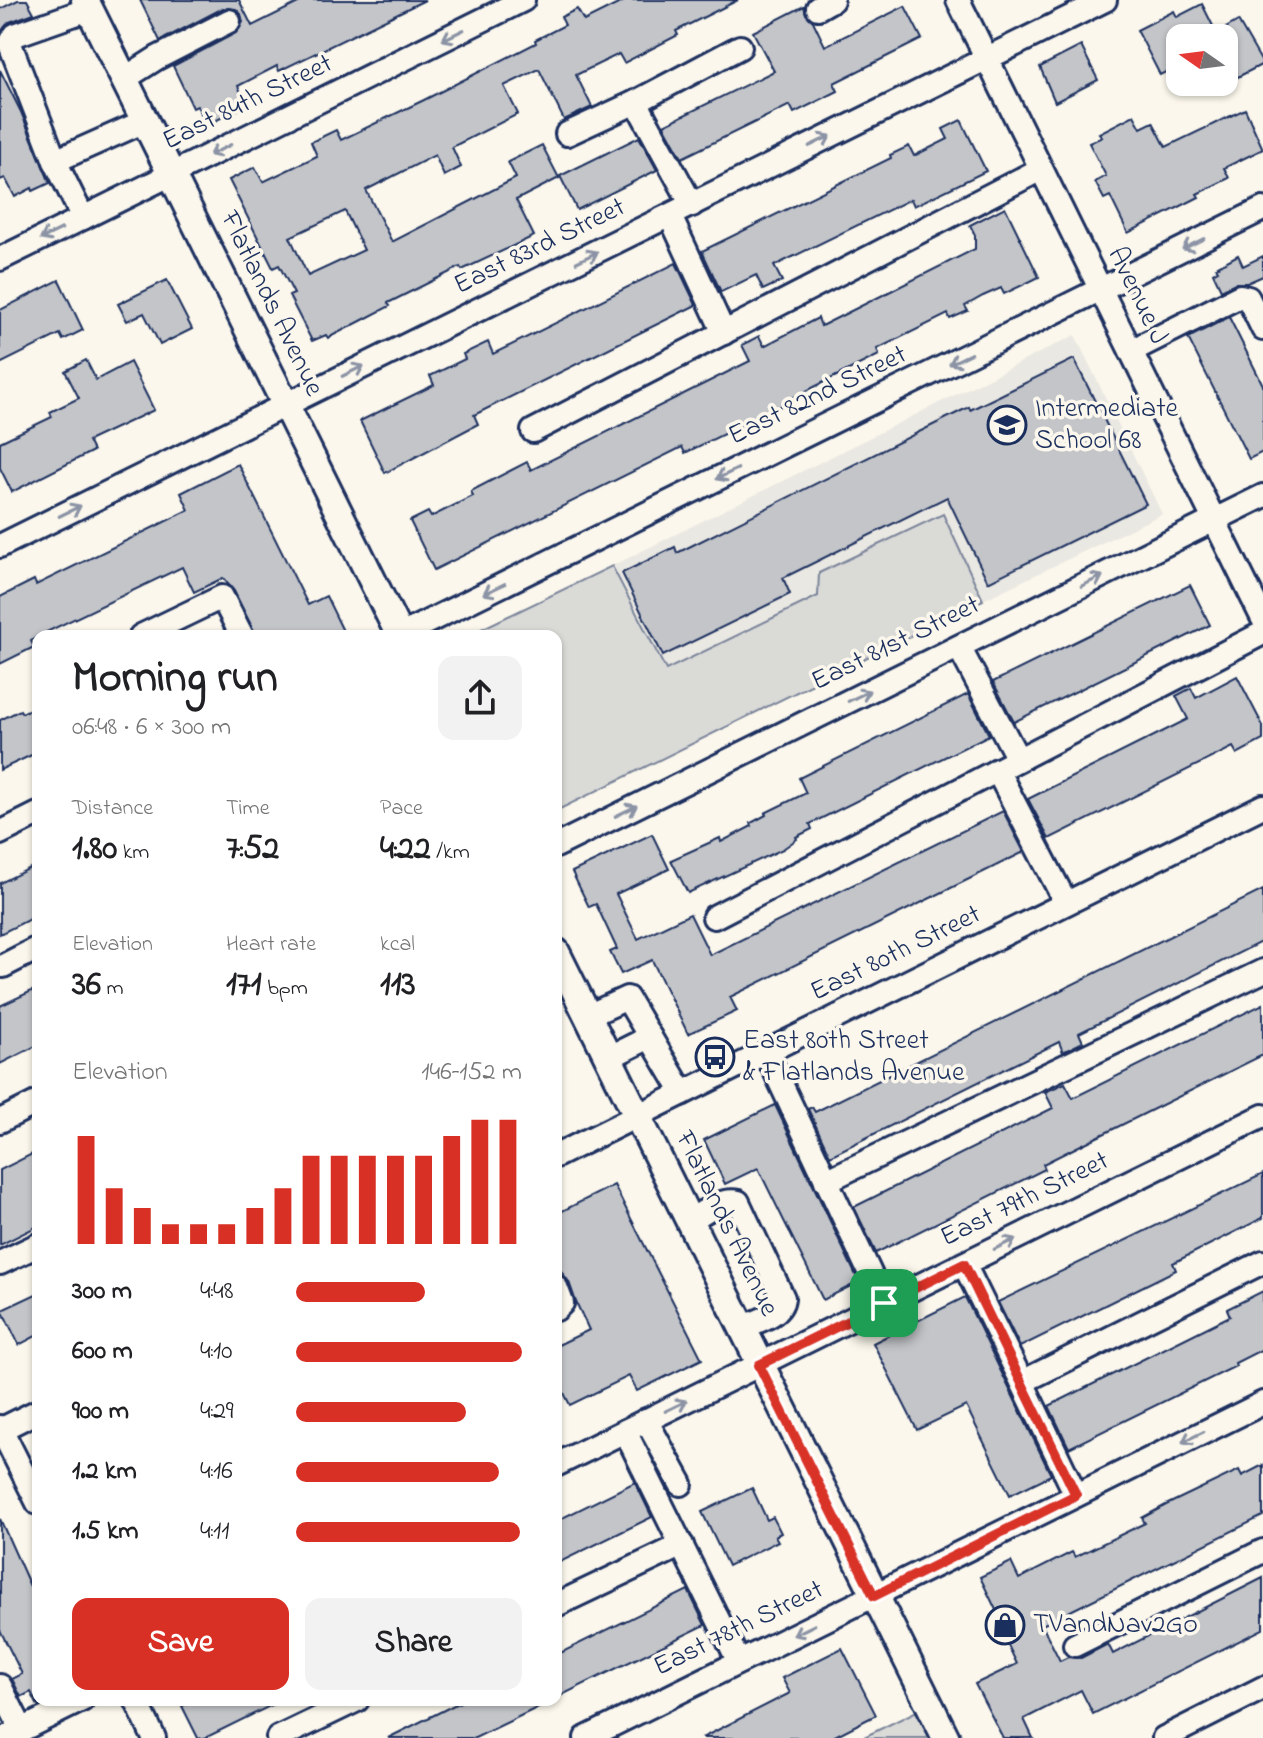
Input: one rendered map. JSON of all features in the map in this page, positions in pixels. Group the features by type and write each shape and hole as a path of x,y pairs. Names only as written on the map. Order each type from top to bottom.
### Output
{"main road":[{"name":"Flatlands Avenue","path":"87,4 397,630"},
{"name":"Flatlands Avenue","path":"562,964 946,1738"}],"street":[{"name":"East 84th Street","path":"0,259 523,0"},
{"name":"Avenue J","path":"958,0 1263,619"},
{"name":"East 83rd Street","path":"0,546 1105,0"},
{"path":"83,218 55,161 10,44 15,35 87,4"},
{"path":"124,79 157,58 229,21"},
{"path":"567,134 636,102 740,47"},
{"path":"636,102 692,205"},
{"path":"55,161 145,121"},
{"path":"533,431 1041,169"},
{"name":"East 82nd Street","path":"412,630 1263,209"},
{"path":"670,216 724,333"},
{"path":"1131,351 1240,296 1248,298 1263,329"},
{"name":"East 81st Street","path":"562,843 1263,496"},
{"path":"153,630 222,597 239,630"},
{"path":"714,917 1263,633"},
{"path":"959,647 1018,759"},
{"path":"997,770 1066,903"},
{"name":"East 80th Street","path":"562,1153 1263,806"},
{"path":"0,833 32,817"},
{"path":"3,966 32,951"},
{"path":"826,1181 1263,971"},
{"path":"588,1016 627,998 683,1093"},
{"path":"608,1058 650,1037"},
{"path":"766,1052 884,1303"},
{"path":"0,1121 32,1105"},
{"name":"East 79th Street","path":"562,1462 1263,1116"},
{"path":"689,1221 721,1203 730,1200 738,1202 783,1298 782,1306 776,1312 741,1328"},
{"path":"0,1263 32,1248"},
{"path":"1022,1382 1263,1262"},
{"path":"964,1264 1076,1495"},
{"name":"East 78th Street","path":"586,1738 1263,1403"},
{"path":"32,1414 0,1429 32,1491"},
{"path":"646,1420 681,1484"},
{"path":"625,1431 739,1662"},
{"path":"562,1602 682,1545"},
{"path":"1075,1645 1263,1551"},
{"path":"0,1686 14,1734 70,1706"},
{"path":"1164,1738 1263,1688"},
{"path":"139,1706 154,1738"},
{"path":"278,1738 345,1706"}],"shaded area":[{"name":"Intermediate School 68","path":"1075,335 1162,514 983,600 943,515 818,595 666,670 612,566"},
{"path":"943,514 983,600 562,808 562,630 479,630 612,566 666,670 818,596 819,573"},
{"path":"929,1705 946,1738 862,1738"}],"building":[{"path":"18,0 27,0 34,13 9,22 0,33 0,9"},
{"path":"140,0 239,0 252,26 304,0 425,0 279,71 277,66 238,86 247,105 207,125 197,106 193,108 173,66 236,33 243,22 241,14 236,9 223,8 160,41"},
{"path":"626,0 738,0 676,31 678,35 624,63 619,54 576,75 592,107 564,120 539,69 504,86 518,114 452,147 461,167 444,176 435,155 366,190 392,242 516,178 508,162 542,145 559,178 516,200 534,236 462,270 460,267 388,303 390,306 328,338 326,335 312,341 289,296 294,294 279,265 273,268 229,180 255,167 263,182 317,156 311,142 336,130 341,140 424,100 536,43 535,40 565,25 561,17 577,9 584,21","holes":["345,211 364,250 308,276 290,237"]},
{"path":"1202,4 1212,24 1166,24 1166,72 1160,75 1137,30 1174,11 1177,17"},
{"path":"804,6 825,46 905,6 922,39 834,83 838,91 794,113 790,105 682,158 664,125 774,71 753,32"},
{"path":"1238,21 1263,64 1238,77 1238,24 1233,24"},
{"path":"1081,46 1098,80 1055,102 1040,67"},
{"path":"0,70 50,183 15,197 5,178 0,180"},
{"path":"1245,109 1263,149 1224,168 1229,178 1197,194 1199,197 1128,233 1110,196 1104,199 1095,182 1106,176 1089,143 1102,137 1099,133 1134,115 1141,128 1153,122 1166,147"},
{"path":"961,120 986,171 914,206 911,199 774,266 782,281 763,290 756,275 721,292 702,251 891,158 890,155 909,146 914,156 948,139 943,129"},
{"path":"639,137 657,170 577,210 560,176"},
{"path":"1005,207 1039,277 1004,294 1001,288 983,296 965,306 968,311 950,319 948,314 877,349 879,355 791,401 685,453 682,447 434,570 410,521 428,512 431,517 473,496 471,491 527,462 531,470 750,361 742,345 759,336 764,346 818,318 821,326 975,249 975,235 970,225"},
{"path":"1238,255 1243,266 1263,256 1263,276 1221,290 1213,273 1218,270 1216,267"},
{"path":"676,263 696,305 474,415 478,424 385,473 360,421 434,385 430,376 465,359 463,354 488,342 493,354"},
{"path":"59,280 83,330 63,340 60,334 0,364 0,310"},
{"path":"167,280 192,329 160,345 144,313 127,321 118,304"},
{"path":"1229,317 1263,385 1263,452 1249,459 1188,338"},
{"name":"Intermediate School 68","path":"1074,359 1146,504 988,582 947,497 783,578 790,594 663,656 622,573 675,547 677,553 969,407 970,410"},
{"path":"86,360 96,380 130,362 154,410 88,441 93,451 12,492 0,468 0,442 52,417 50,412 79,398 65,371"},
{"path":"238,464 308,605 326,596 343,630 253,630 234,591 223,578 194,592 182,567 51,630 32,630 32,648 0,664 0,597 34,580 36,585 189,510 181,493"},
{"path":"1190,585 1210,625 1014,722 993,682"},
{"path":"1237,676 1263,726 1263,740 1237,754 1233,747 1049,839 1028,799 1188,719 1176,696 1191,688 1196,698"},
{"path":"968,694 989,735 810,824 812,829 796,837 783,849 688,893 671,860 720,838 721,842 752,826 751,823 765,813 806,793 799,778"},
{"path":"32,708 32,755 0,770 0,720 20,710 22,713"},
{"path":"1003,811 1024,852 730,997 737,1011 688,1034 652,960 621,974 610,952 617,949 596,904 589,907 572,872 652,834 669,869 616,894 638,939 690,914 710,955"},
{"path":"32,867 32,918 0,934 0,883"},
{"path":"1263,890 1263,941 1079,1033 1083,1042 1063,1052 1059,1042 830,1156 808,1109 812,1107 815,1112"},
{"path":"32,991 32,1048 0,1064 0,1006"},
{"path":"1263,1004 1263,1055 1043,1164 1045,1169 876,1253 854,1207 1053,1108 1045,1092 1065,1083 1073,1098"},
{"path":"775,1105 859,1282 823,1300 758,1168 725,1184 704,1140"},
{"path":"32,1154 32,1229 0,1245 0,1170"},
{"path":"1263,1174 1263,1218 1173,1263 1176,1270 1020,1347 998,1302"},
{"path":"614,1185 702,1359 637,1391 629,1376 570,1405 562,1394 562,1343 589,1330 562,1272 562,1211"},
{"path":"1263,1291 1263,1349 1235,1363 1236,1366 1069,1448 1049,1406 1230,1316 1227,1309"},
{"path":"32,1296 32,1338 19,1345 2,1310"},
{"path":"965,1297 1051,1475 1010,1495 966,1406 917,1430 873,1343"},
{"path":"1263,1465 1263,1516 1042,1625 1060,1661 1068,1657 1081,1658 1108,1644 1113,1654 1263,1578 1263,1629 1093,1714 1081,1690 1024,1719 1033,1738 1003,1738 975,1684 1017,1664 993,1614 997,1612 980,1577 1011,1562 1019,1579 1072,1552 1075,1557 1145,1523 1142,1518 1166,1505 1239,1470 1242,1476"},
{"path":"635,1482 652,1517 562,1561 562,1518"},
{"path":"752,1488 767,1520 773,1517 781,1533 775,1536 778,1541 728,1566 702,1512"},
{"path":"0,1519 32,1591 32,1694 21,1697 12,1679 22,1674 0,1630"},
{"path":"688,1590 705,1625 562,1695 562,1652"},
{"path":"842,1648 876,1715 831,1738 702,1738 790,1693 782,1678"},
{"path":"182,1706 270,1706 205,1738 198,1738"},
{"path":"452,1706 541,1706 475,1738 388,1738"}],"place":[{"name":"Intermediate School 68","path":"1007,425"},
{"name":"East 80th Street & Flatlands Avenue","path":"715,1057"},
{"name":"TVandNav2Go","path":"1005,1625"}],"route":[{"path":"964,1264 1076,1495 874,1596 759,1365 884,1303 964,1264"}]}
